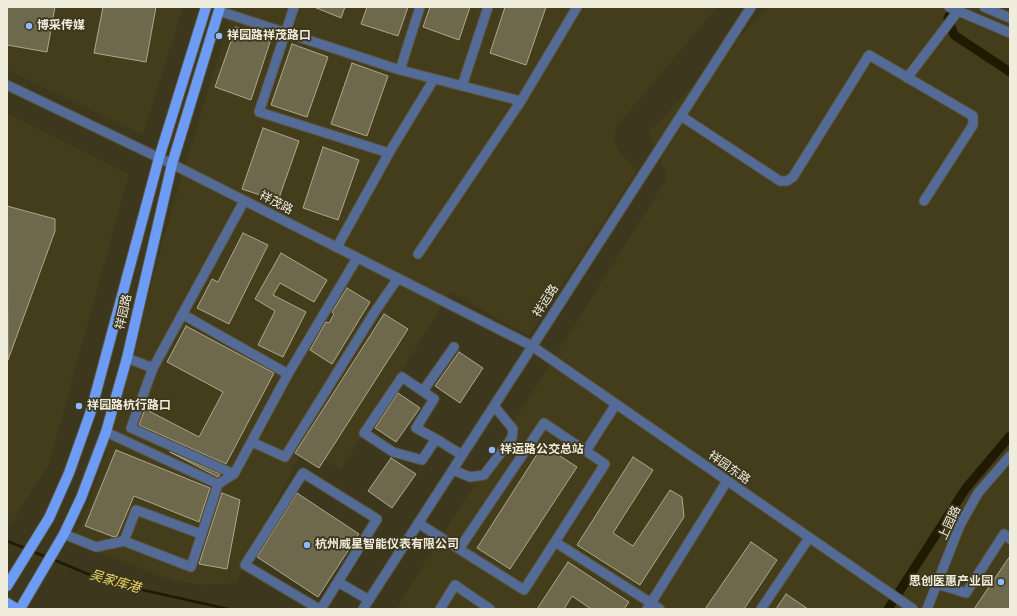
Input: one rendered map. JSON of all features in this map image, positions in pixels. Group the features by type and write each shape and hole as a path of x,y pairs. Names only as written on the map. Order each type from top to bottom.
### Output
{"main road":[{"name":"祥园路","path":"7,586 49,518 84,430 159,158 206,7"},
{"name":"祥园路","path":"20,609 64,534 81,498 106,432 127,358 172,164 220,9"},
{"path":"7,602 17,609"}],"street":[{"path":"294,7 259,112 389,153"},
{"path":"400,70 420,7"},
{"path":"462,86 488,7"},
{"path":"418,254 521,101 577,7"},
{"name":"祥运路","path":"363,609 751,7"},
{"path":"984,7 1010,18"},
{"path":"220,9 400,70 521,101"},
{"path":"907,78 954,9 1010,33"},
{"path":"681,116 780,181 787,181 793,177 869,55 972,116 973,125 924,201"},
{"path":"337,247 389,153 434,79"},
{"name":"祥茂路","path":"7,85 172,164 532,346"},
{"path":"234,474 131,428 153,368 244,201"},
{"path":"64,534 96,547 124,541 190,566 218,484 234,474 288,374 357,258"},
{"path":"252,442 285,457 374,312 398,278"},
{"path":"182,314 288,374"},
{"name":"祥园东路","path":"532,346 912,609"},
{"path":"423,391 454,347"},
{"path":"127,358 153,368"},
{"path":"436,440 422,460 393,452 364,433 402,377 434,399 416,428 462,455"},
{"path":"586,451 616,404"},
{"path":"453,470 470,477 484,474 512,438 513,429 494,406"},
{"path":"418,523 459,549 524,590 605,464 544,423 459,549"},
{"path":"106,432 218,484"},
{"name":"上园路","path":"927,609 964,518 978,493 1010,456"},
{"path":"303,473 377,519 338,582 320,609 245,565 303,473"},
{"path":"649,606 727,481"},
{"path":"124,541 136,510 201,534"},
{"path":"937,584 966,593 1004,534 1010,539"},
{"path":"761,609 809,538"},
{"path":"555,542 649,606 660,609"},
{"path":"338,582 369,600"},
{"path":"440,609 455,585 490,609"}],"shaded area":[{"path":"7,7 183,7 143,135 7,70"},
{"path":"233,7 717,7 618,125 613,139 619,151 637,171 529,336 450,292 341,470 303,448 236,583 202,585 171,580 73,542 88,505 104,458 171,212"},
{"path":"768,7 1010,7 1010,609 396,609 667,178 649,132"},
{"path":"7,113 129,174 49,464 9,527 7,525"}],"building":[{"name":"博采传媒","path":"7,7 55,7 47,52 7,45"},
{"path":"103,7 156,7 146,62 94,53"},
{"path":"314,7 345,7 341,18"},
{"path":"367,7 408,7 398,36 361,24"},
{"path":"430,7 470,7 459,40 423,27"},
{"path":"505,7 546,7 526,65 490,53"},
{"path":"236,27 271,39 251,100 215,87"},
{"path":"292,44 328,57 307,117 271,105"},
{"path":"352,63 388,76 367,136 331,124"},
{"path":"263,128 299,141 278,201 242,189"},
{"path":"323,147 359,160 338,220 303,208"},
{"path":"7,206 55,219 55,231 8,360"},
{"path":"243,233 268,245 229,324 197,308 212,279 218,282"},
{"path":"281,253 327,280 314,302 280,283 273,295 306,312 283,357 258,345 275,311 255,299"},
{"path":"347,288 370,302 332,364 310,350 326,322 329,323 334,314 332,312"},
{"path":"384,314 408,329 319,468 295,453"},
{"path":"186,326 274,373 226,464 139,425 145,409 199,437 223,392 167,362"},
{"path":"459,352 483,368 460,403 435,386"},
{"path":"398,393 420,408 396,442 375,428"},
{"path":"543,445 577,467 510,569 477,548"},
{"path":"116,450 210,488 199,522 134,496 117,536 114,537 85,526"},
{"path":"170,452 220,474 218,477"},
{"path":"633,457 653,470 613,533 633,546 670,490 682,497 684,517 640,585 577,545"},
{"path":"391,458 416,474 392,508 368,491"},
{"path":"222,493 240,500 227,569 199,564"},
{"name":"杭州威星智能仪表有限公司","path":"297,493 359,534 318,597 257,557"},
{"path":"751,542 777,560 744,609 705,609"},
{"name":"思创医惠产业园","path":"1010,556 1010,609 974,609"},
{"path":"568,562 629,602 624,609 591,609 572,596 564,609 537,609"},
{"path":"786,594 808,609 776,609"}],"waterway":[{"path":"953,7 948,18 954,35 1010,72"},
{"path":"888,609 966,488 1010,436"},
{"name":"吴家库港","path":"7,541 27,549"},
{"name":"吴家库港","path":"31,551 47,557"},
{"name":"吴家库港","path":"52,559 107,582 228,609"}],"place":[{"name":"博采传媒","path":"29,26"},
{"name":"祥园路祥茂路口","path":"219,36"},
{"name":"祥园路杭行路口","path":"79,406"},
{"name":"祥运路公交总站","path":"492,450"},
{"name":"杭州威星智能仪表有限公司","path":"307,545"},
{"name":"思创医惠产业园","path":"1001,582"}]}
